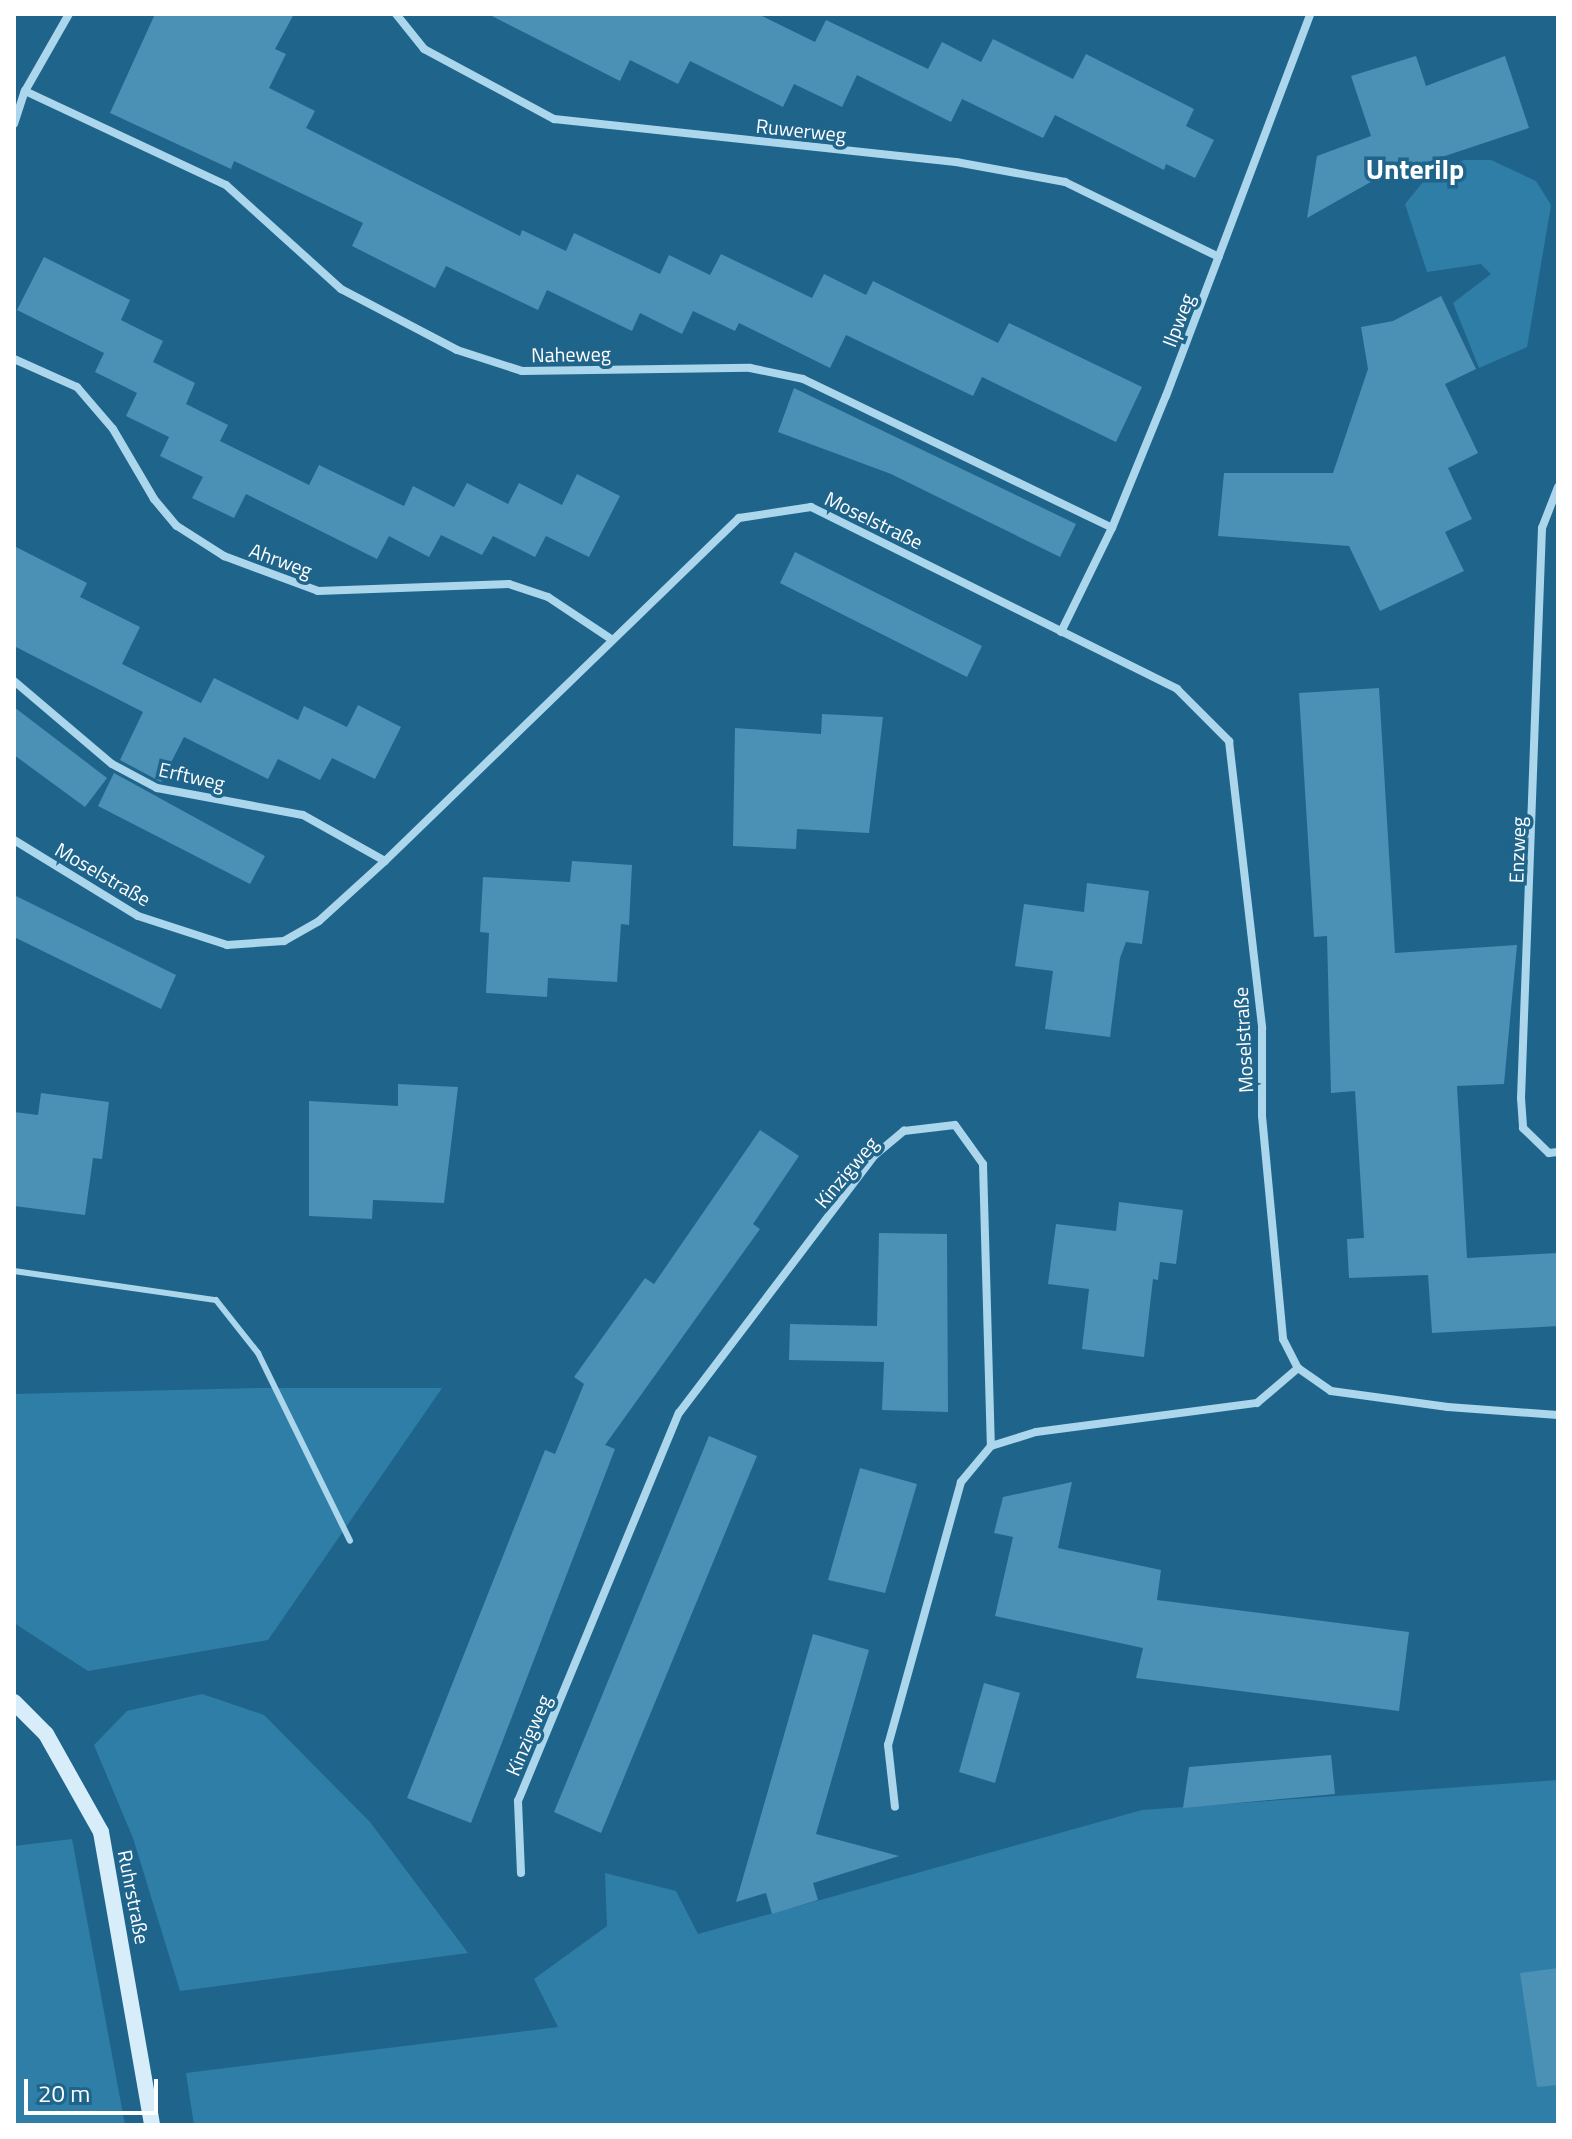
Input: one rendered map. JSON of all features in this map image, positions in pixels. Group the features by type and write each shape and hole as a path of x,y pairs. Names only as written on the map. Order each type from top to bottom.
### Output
{"main road":[{"name":"Ruhrstraße","path":"14,1702 46,1734 101,1832 152,2125"}],"street":[{"path":"14,124 25,91 69,14"},
{"name":"Ruwerweg","path":"396,14 424,49 554,119 956,162 1065,182 1219,257"},
{"name":"Ilpweg","path":"1061,632 1112,528 1219,257 1310,14"},
{"name":"Naheweg","path":"25,91 226,185 341,289 457,350 522,371 750,368 803,379 1112,528"},
{"name":"Ahrweg","path":"14,359 77,387 113,429 162,508 177,526 224,556 318,591 509,584 548,597 611,639"},
{"name":"Enzweg","path":"1558,487 1542,528 1521,1098 1523,1128 1549,1153 1558,1152"},
{"name":"Moselstraße","path":"14,840 138,916 227,945 284,941 319,921 385,861 739,518 811,507 1177,689 1229,741 1262,1028 1262,1116 1283,1339 1298,1368"},
{"name":"Erftweg","path":"14,681 112,764 157,788 303,815 385,861"},
{"name":"Kinzigweg","path":"521,1873 518,1801 679,1413 875,1155 904,1131 955,1125 983,1164 991,1446"},
{"path":"895,1807 888,1745 961,1482 991,1446 1036,1432 1257,1403 1298,1368 1331,1391 1448,1407 1558,1415"}],"lane":[{"path":"14,1271 216,1300 258,1353 350,1541"}],"shaded area":[{"path":"1464,160 1491,160 1536,181 1551,205 1527,347 1479,368 1453,303 1491,274 1481,264 1427,272 1405,204 1428,176"},
{"path":"259,1388 442,1388 268,1640 88,1671 14,1623 14,1394"},
{"path":"202,1694 264,1715 370,1822 468,1953 180,1991 133,1838 94,1745 127,1711"},
{"path":"1558,1780 1558,2125 194,2125 186,2073 558,2027 534,1979 607,1926 605,1873 676,1891 698,1934 1142,1810"},
{"path":"72,1839 125,2125 14,2125 14,1846"}],"building":[{"path":"155,14 294,14 275,49 286,54 269,88 315,111 306,128 520,236 522,230 566,251 574,233 660,274 669,255 710,275 721,254 812,298 824,274 866,295 873,281 998,343 1009,323 1142,387 1116,442 982,377 973,396 846,335 830,368 739,323 735,331 693,311 682,334 640,313 632,331 547,290 538,310 446,266 435,288 352,246 363,223 234,161 231,169 110,113"},
{"path":"488,14 758,14 815,42 826,20 928,69 942,42 981,62 993,39 1073,79 1086,54 1194,109 1186,126 1214,140 1195,178 1166,164 1164,170 1055,115 1043,138 962,99 951,122 857,75 842,107 794,84 783,107 690,61 678,84 630,60 620,81"},
{"path":"1416,56 1426,86 1505,56 1529,128 1376,179 1307,218 1317,156 1371,136 1351,76"},
{"path":"44,257 130,300 121,320 163,341 153,362 195,383 186,404 228,425 220,441 309,485 319,465 404,506 413,486 454,507 467,483 508,504 519,483 562,505 577,474 620,496 589,557 546,536 535,557 493,536 482,555 441,535 429,557 389,536 377,559 246,494 234,518 192,498 203,477 160,456 169,437 126,416 137,393 95,372 104,353 17,310"},
{"path":"1441,296 1476,369 1445,384 1478,453 1448,468 1472,519 1445,532 1464,571 1380,611 1349,546 1218,536 1224,473 1333,473 1368,369 1361,327 1393,321"},
{"path":"794,388 1076,524 1060,557 891,474 778,432"},
{"path":"14,546 87,583 80,597 140,627 122,664 201,703 214,678 298,720 304,706 347,727 358,705 401,727 375,779 332,758 320,780 278,759 268,779 184,737 161,782 120,760 143,712 14,646"},
{"path":"795,552 982,646 967,677 780,583"},
{"path":"1379,688 1395,953 1517,945 1504,1084 1457,1086 1467,1258 1558,1253 1558,1326 1432,1333 1428,1275 1349,1278 1347,1239 1364,1238 1355,1091 1331,1093 1327,936 1314,937 1299,693"},
{"path":"14,707 107,778 85,807 14,755"},
{"path":"822,714 883,717 869,833 797,829 796,849 733,846 735,728 821,734"},
{"path":"114,773 265,856 250,884 98,806"},
{"path":"572,861 632,865 629,925 621,924 617,982 548,978 547,997 486,993 489,933 480,932 483,877 570,882"},
{"path":"1087,883 1149,891 1142,944 1126,942 1120,958 1110,1037 1045,1029 1053,971 1015,966 1024,904 1084,912"},
{"path":"14,895 176,975 161,1009 14,937"},
{"path":"398,1084 458,1087 444,1203 373,1200 372,1219 309,1216 309,1101 398,1106"},
{"path":"41,1093 109,1102 102,1159 93,1158 85,1215 14,1206 14,1112 38,1115"},
{"path":"760,1130 799,1156 753,1224 760,1229 605,1445 615,1449 471,1823 407,1798 545,1450 555,1454 584,1384 574,1377 645,1278 654,1284"},
{"path":"1119,1202 1183,1210 1176,1264 1160,1262 1158,1280 1153,1279 1144,1357 1082,1349 1089,1289 1048,1284 1056,1224 1116,1231"},
{"path":"879,1233 947,1234 948,1412 882,1410 884,1362 789,1360 790,1324 877,1326"},
{"path":"709,1436 757,1456 601,1833 554,1812"},
{"path":"860,1468 917,1484 885,1593 828,1580"},
{"path":"1072,1482 1058,1548 1161,1570 1157,1600 1409,1632 1399,1711 1136,1678 1143,1648 995,1616 1013,1537 994,1533 1003,1497"},
{"path":"813,1634 869,1650 816,1834 899,1856 813,1883 818,1900 772,1914 766,1893 736,1902"},
{"path":"984,1683 1020,1693 995,1783 959,1772"},
{"path":"1331,1755 1335,1794 1183,1808 1189,1767"},
{"path":"1558,1968 1558,2085 1537,2087 1520,1973"}],"district":[{"name":"Unterilp","path":"1415,169"}]}
